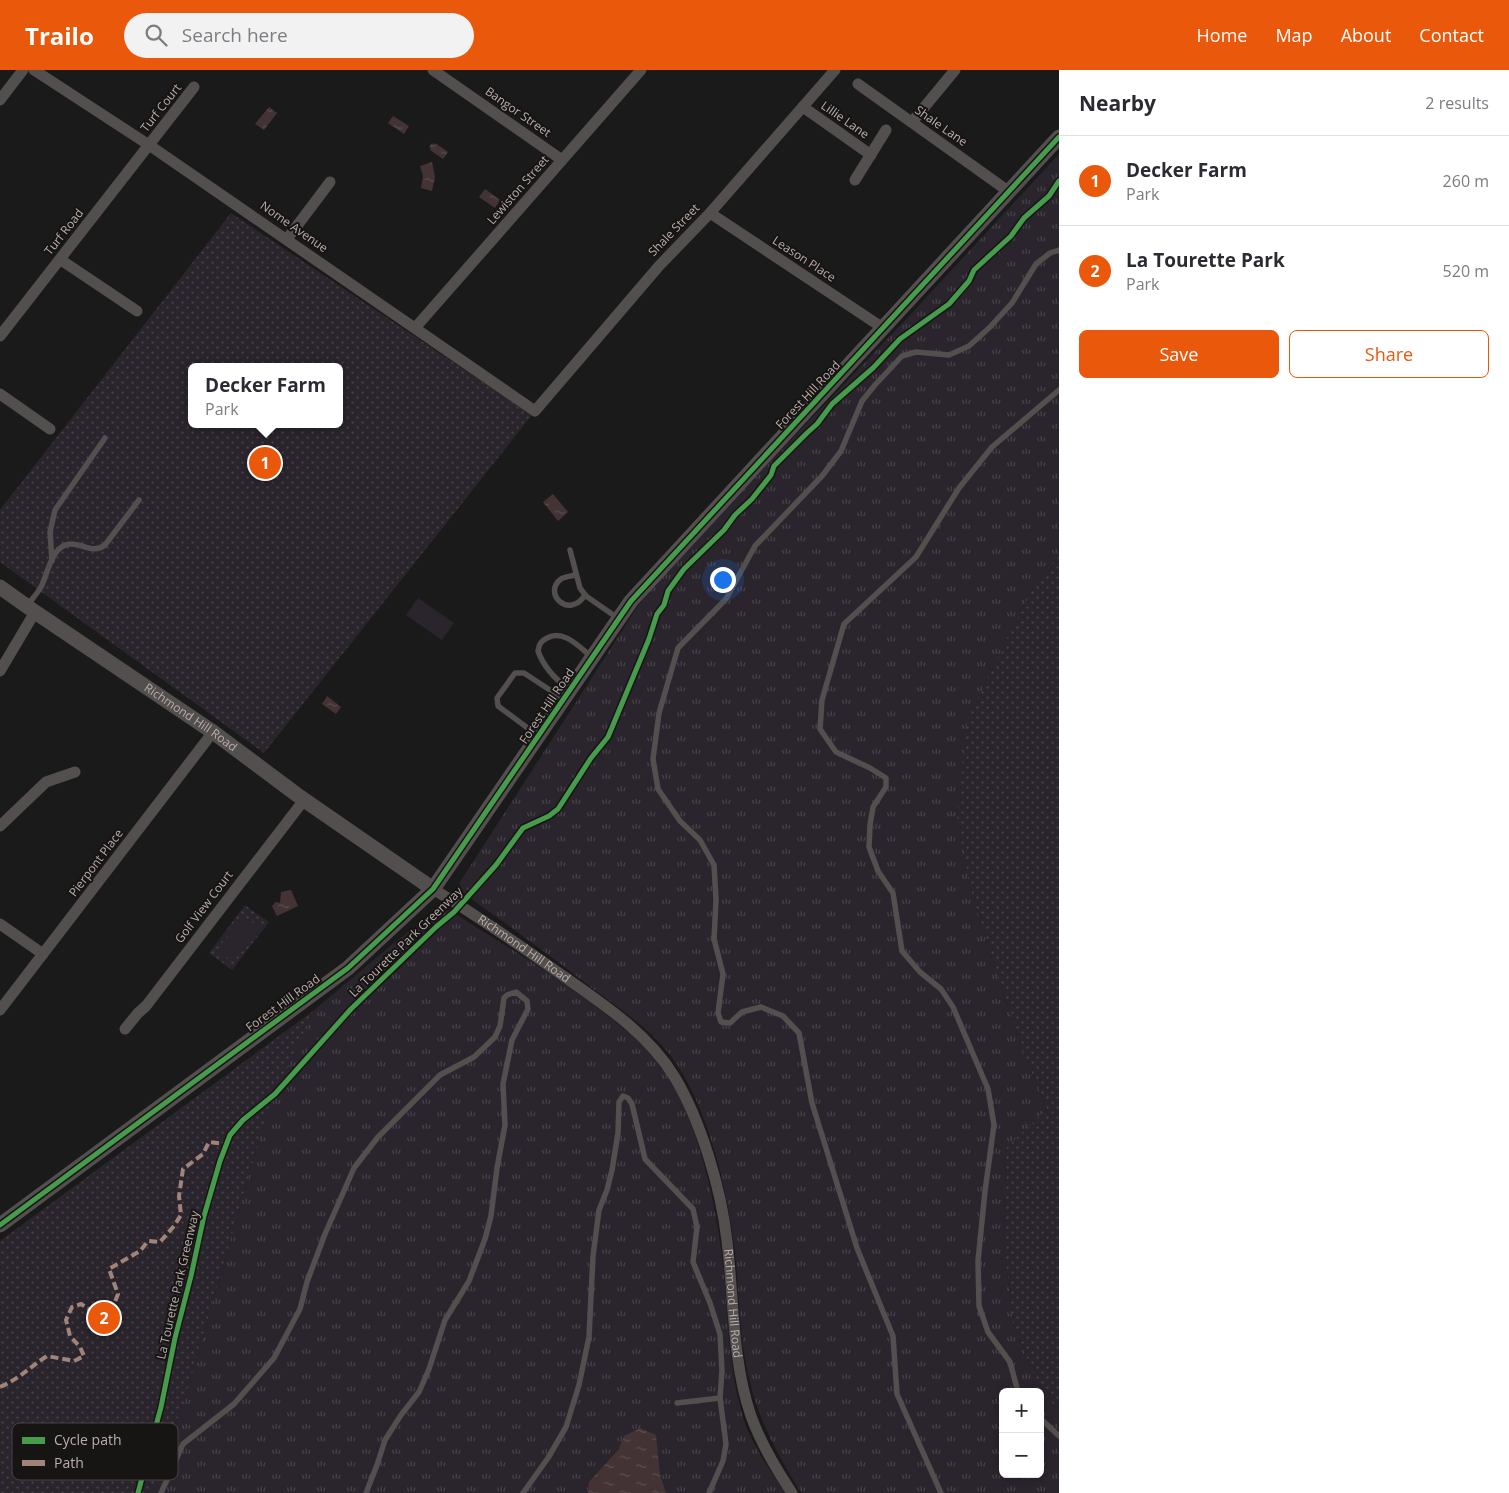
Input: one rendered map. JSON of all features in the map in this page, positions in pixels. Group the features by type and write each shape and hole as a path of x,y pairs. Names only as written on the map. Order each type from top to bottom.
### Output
{"street":[{"path":"0,100 23,70"},
{"name":"Nome Avenue","path":"34,70 149,145 535,411"},
{"name":"Bangor Street","path":"433,70 562,160"},
{"name":"Lewiston Street","path":"415,328 641,70"},
{"name":"Shale Street","path":"535,411 659,266 710,213 836,70"},
{"path":"912,122 955,70"},
{"name":"Shale Lane","path":"858,84 1008,191"},
{"name":"Turf Court","path":"149,145 194,87"},
{"name":"Lillie Lane","path":"803,107 871,155"},
{"name":"Lillie Lane","path":"855,180 886,130"},
{"name":"Forest Hill Road","path":"0,1225 348,968 433,889 631,600 1059,138"},
{"name":"Turf Road","path":"0,336 149,145"},
{"path":"287,239 330,182"},
{"name":"Leason Place","path":"710,213 883,328"},
{"path":"60,260 137,311"},
{"path":"0,394 50,429"},
{"name":"Richmond Hill Road","path":"0,586 31,609 214,732 304,800 592,996 626,1023 653,1048 674,1075 704,1143 722,1208 727,1239 739,1362 744,1389 751,1416 775,1467 792,1493"},
{"path":"1,668 31,609"},
{"name":"Pierpont Place","path":"0,1010 214,732"},
{"path":"0,826 46,782 75,772"},
{"name":"Golf View Court","path":"125,1029 146,1006 304,800"},
{"path":"0,924 43,954"}],"lane":[{"path":"941,1493 897,1394 893,1336 857,1248 812,1103 799,1033 783,1016 761,1007 742,1012 730,1023 721,1022 718,1013 723,974 714,939 716,900 714,865 700,840 680,821 658,789 653,759 660,713 678,648 726,599 755,546 822,476 840,451 862,401 902,356 916,352 949,355 968,346 1012,304 1036,264 1059,250"},
{"path":"1017,1388 1010,1362 988,1332 979,1306 978,1261 994,1125 988,1089 953,1007 941,989 920,972 902,952 893,893 878,872 869,847 873,807 886,787 886,778 836,752 820,729 822,700 844,624 916,557 959,488 992,447 1059,390"},
{"path":"52,561 50,532 55,510 105,438"},
{"path":"31,609 59,549 70,544 94,550 100,549 139,500"},
{"path":"570,550 580,588 585,595 618,619"},
{"path":"576,575 562,578 558,583 555,588 555,594 558,601 564,605 574,605 581,601 585,595"},
{"path":"567,694 545,666 538,651 540,643 549,637 562,636 572,641 592,657"},
{"path":"538,736 498,706 497,698 515,672 524,673 567,694"},
{"path":"178,1457 184,1444 234,1404 274,1358 300,1309 307,1282 325,1234 354,1168 378,1136 440,1075 474,1057 495,1037 500,1026 504,998 507,994 516,992 527,1001 528,1009 512,1040 503,1084 505,1126 487,1231 469,1281 445,1320 429,1369 422,1384 385,1440 366,1493"},
{"path":"524,1493 566,1427 578,1385 589,1337 593,1256 599,1210 612,1170 618,1133 619,1102 623,1096 628,1098 632,1104 645,1159 693,1209 697,1227 693,1262 710,1303 720,1334 722,1371 720,1398 726,1444 723,1461 709,1493"},
{"path":"677,1403 720,1398"},
{"path":"1044,1422 1059,1436"},
{"path":"161,1493 167,1480"}],"green space":[{"path":"1059,154 1059,556 1037,580 973,898 1024,1054 1047,1109 1006,1148 1004,1242 1013,1324 1040,1388 999,1388 999,1478 1044,1478 1044,1392 1059,1407 1059,1493 801,1493 768,1434 751,1387 742,1340 735,1252 727,1203 706,1124 684,1076 662,1046 621,1009 460,890 460,882 638,606 665,572 910,315"},
{"path":"231,213 532,415 264,753 0,562 0,510"},
{"path":"1059,556 1059,1407 1044,1392 1044,1388 1039,1387 1013,1324 1004,1242 1006,1148 1047,1109 1024,1054 973,898 957,819 967,720 1037,580"},
{"path":"418,598 454,623 442,640 406,615"},
{"path":"245,905 269,922 232,970 209,953"},
{"path":"438,910 449,910 574,990 644,1046 660,1063 669,1077 691,1124 712,1198 722,1256 734,1380 745,1425 766,1465 785,1493 151,1493 156,1480 178,1480 178,1423 176,1423 186,1395 267,1113 307,1023 313,1011 394,943"},
{"path":"244,916 260,928 233,962 217,950"},
{"path":"313,1011 267,1113 186,1395 176,1423 12,1423 12,1480 156,1480 151,1493 0,1493 0,1241"}],"water":[{"path":"269,107 277,113 264,130 255,124"},
{"path":"393,116 409,126 404,134 388,123"},
{"path":"432,143 448,152 443,159 430,150 429,147"},
{"path":"432,162 435,177 432,191 421,188 423,176 420,166"},
{"path":"485,189 500,200 495,208 479,197"},
{"path":"553,494 568,512 558,521 543,502"},
{"path":"327,696 341,707 336,714 322,704"},
{"path":"291,890 298,906 277,916 272,906 276,902 280,903 281,892"},
{"path":"640,1428 656,1435 660,1475 666,1493 588,1493 589,1482 619,1449 624,1436"}],"marked path":[{"path":"0,1387 19,1377 47,1356 74,1361 84,1356 80,1347 70,1336 66,1320 72,1307 81,1304 103,1315 113,1307 118,1294 109,1269 140,1251 148,1241 160,1242 181,1215 179,1196 183,1169 203,1154 209,1142 226,1144"}],"cycle path":[{"path":"0,1225 348,968 433,889 631,601 1059,137"},
{"name":"La Tourette Park Greenway","path":"157,1423 204,1216 220,1161 230,1135 243,1120 275,1094 351,1009 454,912 496,865 523,828 549,816 558,809 591,758 608,737 649,639 657,614 664,605 668,591 684,569 724,530 735,515 752,499 771,475 774,466 817,424 832,404 873,368 900,339 949,304 969,281 974,270 1011,236 1024,218 1049,196 1059,181"},
{"name":"La Tourette Park Greenway","path":"138,1493 141,1480"}],"place":[{"name":"Decker Farm","path":"265,463"},
{"name":"La Tourette Park","path":"104,1318"}]}
